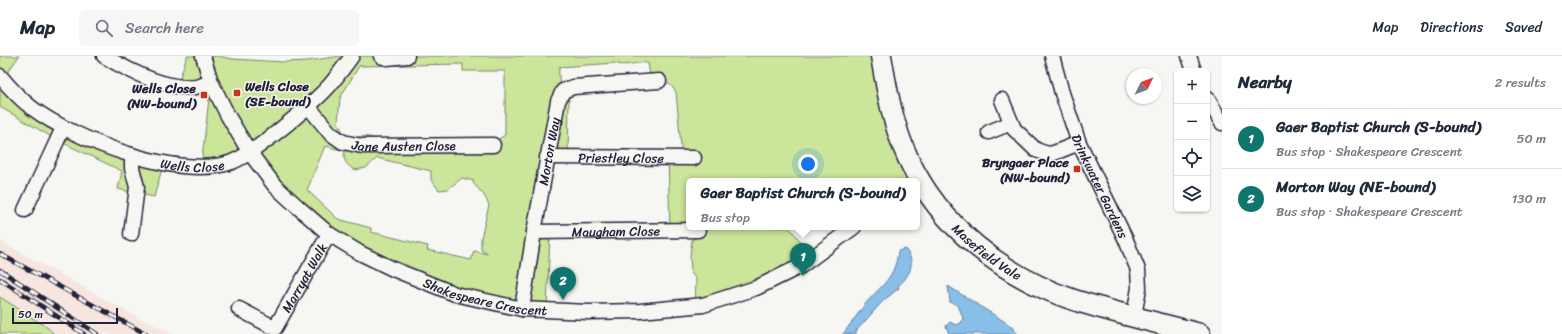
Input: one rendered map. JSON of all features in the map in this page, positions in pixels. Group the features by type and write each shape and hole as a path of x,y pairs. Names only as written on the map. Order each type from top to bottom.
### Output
{"street":[{"path":"104,56 143,76 171,85 198,87 211,82"},
{"name":"Shakespeare Crescent","path":"203,56 211,82 228,116 250,153 275,186 329,234 360,253 393,269 455,294 522,309 588,312 640,311 703,305 756,288 801,266 850,230"},
{"name":"Wells Close","path":"0,76 12,91 32,108 63,128 118,151 132,155 183,166 201,167 215,166 233,161 250,153 308,106 329,86 352,56"},
{"path":"381,56 387,58 406,56"},
{"name":"Masefield Vale","path":"881,56 887,89 897,129 915,178"},
{"name":"Drinkwater Gardens","path":"1052,56 1079,143 1126,240 1138,270 1139,288 1134,316"},
{"path":"1189,56 1193,68"},
{"name":"Morton Way","path":"522,309 547,157 558,101 563,91 572,87 659,80"},
{"path":"1002,100 1017,134 1036,150 1042,153 1054,153 1079,143"},
{"path":"1210,103 1222,123"},
{"name":"Jane Austen Close","path":"308,106 330,133 343,142 362,146 493,144"},
{"path":"989,132 1011,123"},
{"path":"25,210 63,128"},
{"path":"131,234 137,187 132,168 132,155"},
{"name":"Priestley Close","path":"547,157 694,158"},
{"name":"Masefield Vale","path":"920,185 955,226 979,248 1004,266 1034,283 1073,300 1200,334"},
{"name":"Maugham Close","path":"534,232 698,230"},
{"name":"Marryat Walk","path":"240,309 275,328 329,234"}],"shaded area":[{"path":"0,241 133,315 173,334 3,334 0,332"}],"green space":[{"path":"0,56 19,56 3,79 63,128 164,162 154,197 118,189 122,171 57,140 0,107"},
{"path":"187,56 218,56 232,59 284,62 308,61 341,56 881,56 912,178 686,178 686,230 791,230 813,257 695,306 696,279 691,273 690,256 692,240 698,236 670,231 668,156 682,157 676,92 668,83 651,81 648,63 623,65 615,63 559,67 560,84 569,99 568,157 547,157 534,232 550,232 547,310 455,294 329,234 250,153 201,167 211,82 177,86","holes":["463,64 463,71 505,71 505,135 497,140 378,146 373,138 363,136 349,143 338,123 340,98 359,66","325,146 345,151 344,157 346,162 354,170 366,168 377,158 431,171 431,180 439,190 448,189 462,178 474,181 473,183 484,195 489,205 481,238 481,250 488,254 474,251 471,260 427,250 428,246 371,232 371,228 338,219 307,190"]},
{"path":"0,297 48,328 54,334 0,334"}],"water":[{"path":"905,249 911,259 911,264 909,273 898,286 899,288 883,301 856,331 856,334 843,334 866,303 891,275 898,251"},
{"path":"948,286 1010,325 1018,334 949,334 946,326 950,322 956,325 961,323 963,318 958,305 950,302"}],"railway":[{"path":"0,254 146,334"},
{"path":"0,270 97,334"},
{"path":"0,279 84,334"}],"place":[{"name":"Wells Close (SE-bound)","path":"237,93"},
{"name":"Wells Close (NW-bound)","path":"204,95"},
{"name":"Bryngaer Place (NW-bound)","path":"1077,169"},
{"name":"Gaer Baptist Church (S-bound)","path":"803,276"},
{"name":"Morton Way (NE-bound)","path":"563,300"}]}
